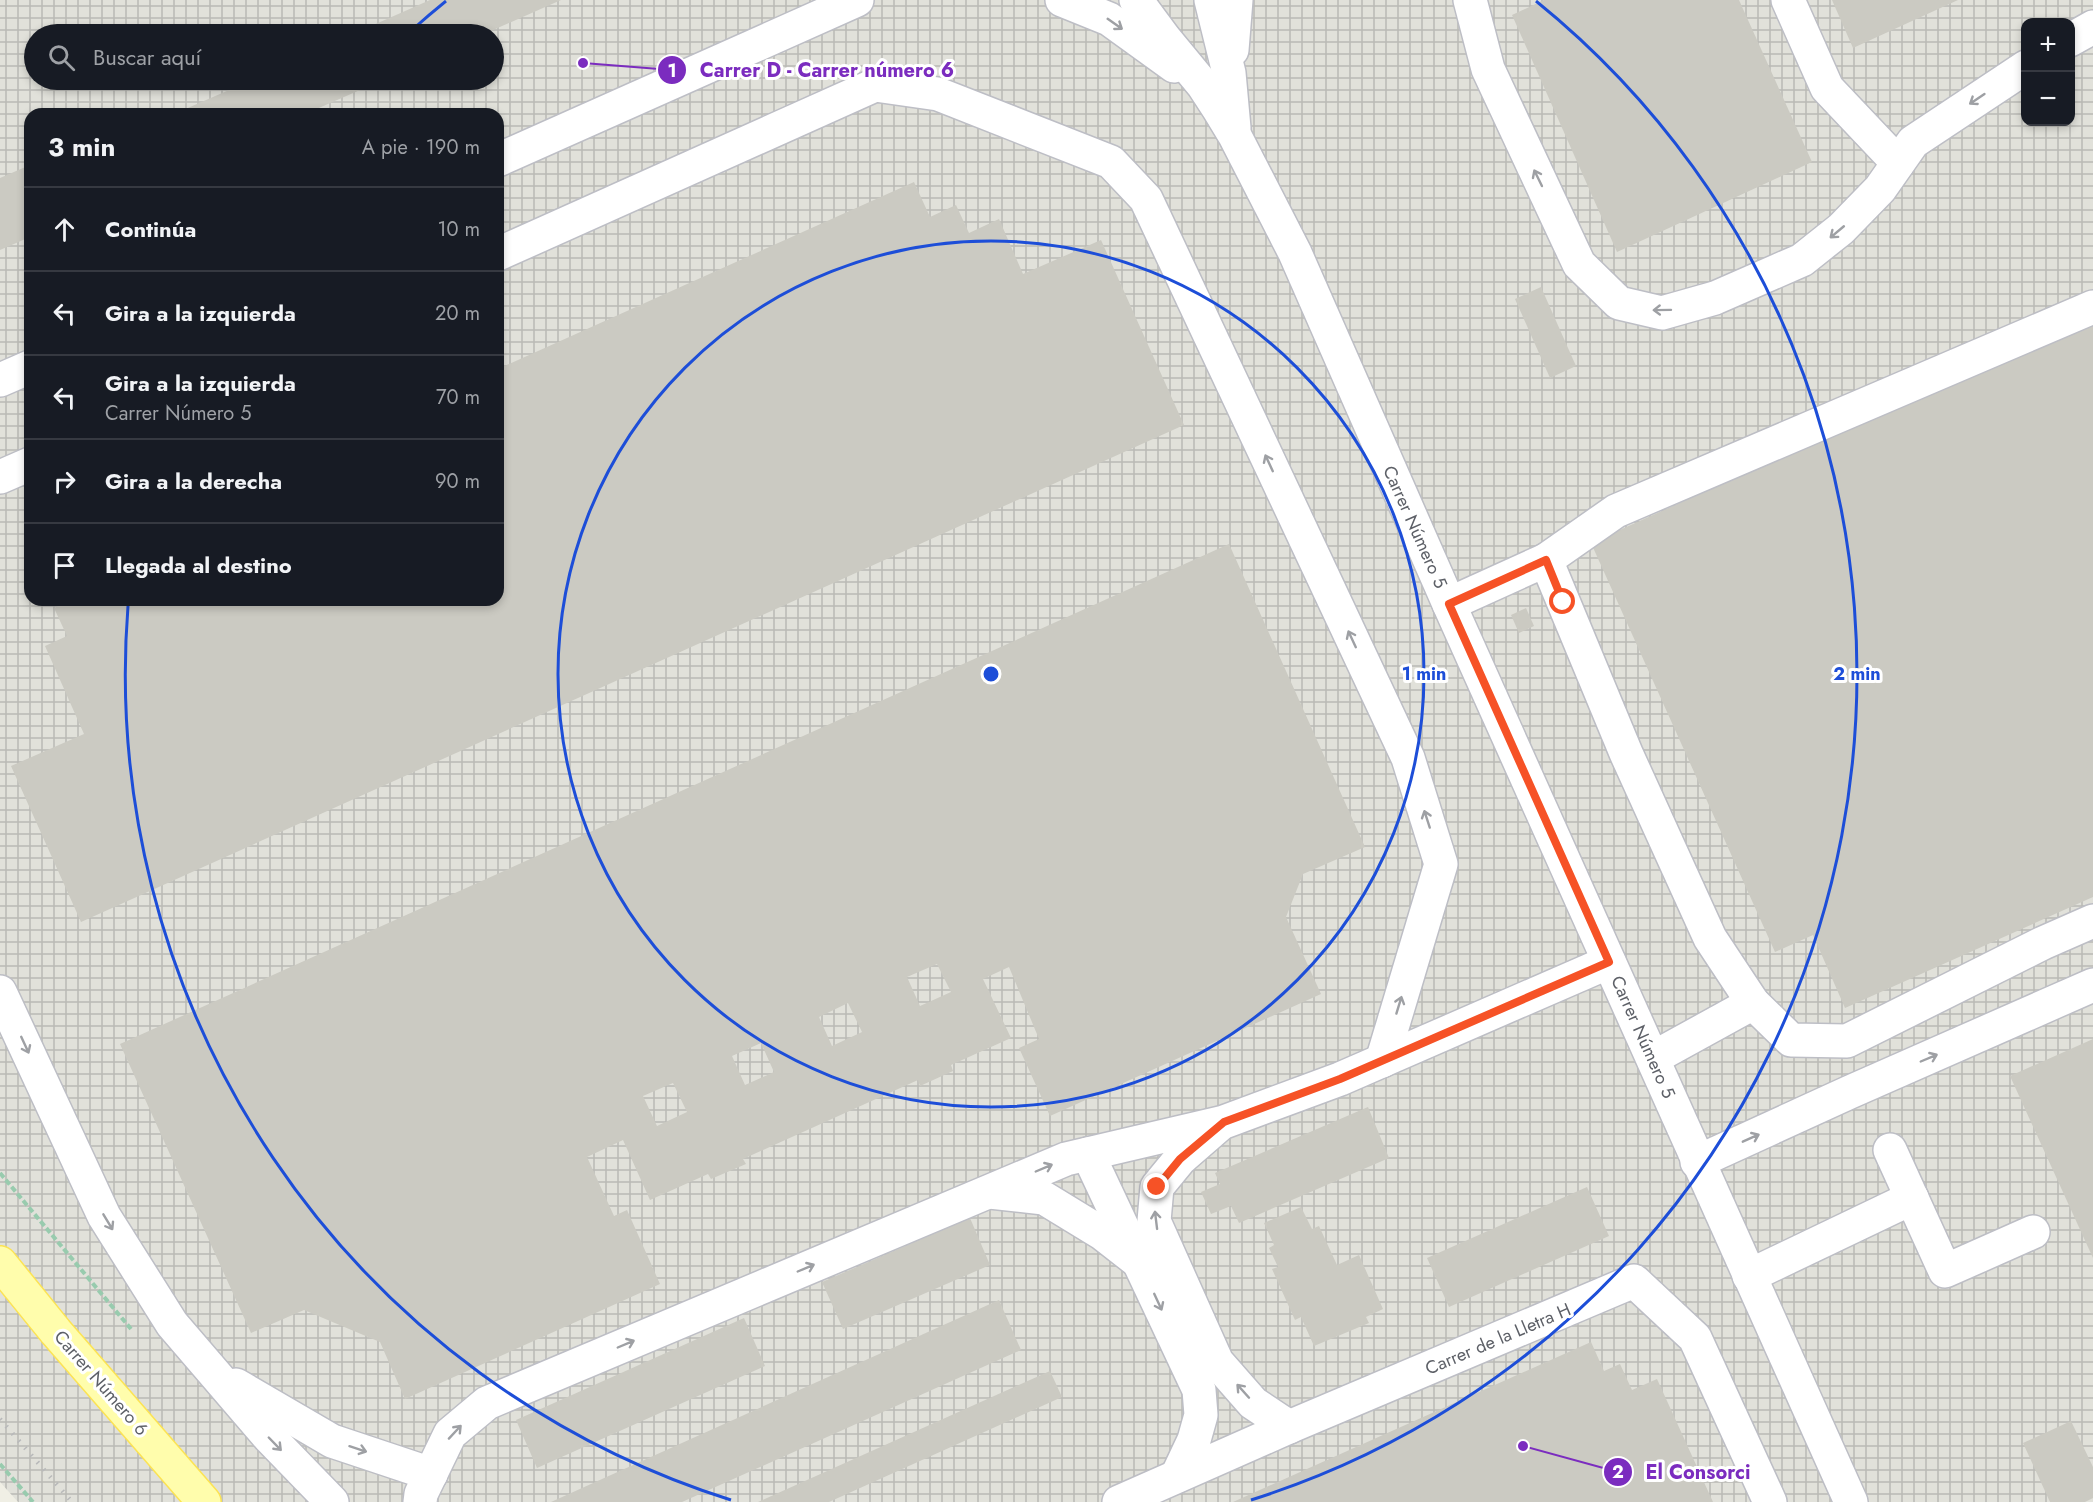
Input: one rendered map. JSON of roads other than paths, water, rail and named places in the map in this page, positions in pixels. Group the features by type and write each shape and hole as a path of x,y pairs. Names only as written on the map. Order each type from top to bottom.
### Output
{"main road":[{"name":"Carrer Número 6","path":"0,1263 56,1332 204,1502"}],"street":[{"path":"504,157 799,12 857,0"},
{"path":"1062,0 1109,19 1153,52 1216,79"},
{"path":"1136,0 1165,39 1216,79"},
{"path":"1211,0 1216,79"},
{"path":"1216,79 1236,0"},
{"path":"1470,0 1488,69 1579,264 1619,303 1662,313 1715,298 1802,260 1841,229 1880,189 1913,142 2021,70"},
{"path":"1788,0 1827,88 1898,164"},
{"path":"2075,37 2093,27"},
{"name":"Carrer Número 5","path":"1216,79 1235,136 1295,253 1449,604 1653,1058 1697,1162 1851,1502"},
{"path":"504,251 875,85 938,94 1111,162 1146,199 1408,758 1442,864 1382,1061"},
{"path":"1449,604 1546,560 1616,512 2093,307"},
{"path":"0,380 24,370"},
{"path":"0,477 24,467"},
{"path":"1546,560 1626,753 1710,938 1753,1004 1791,1040 1847,1041 2043,943 2093,921"},
{"path":"214,1372 332,1441 426,1488 450,1434 487,1403 1066,1159 1224,1122 1340,1079 1609,962"},
{"path":"1697,1162 2093,985"},
{"path":"0,992 104,1216 172,1324 269,1437 333,1502"},
{"path":"1653,1058 1753,1004"},
{"path":"1224,1122 1180,1159 1157,1187 1154,1221 1217,1362 1253,1402 1289,1427"},
{"path":"1890,1150 1946,1272 2033,1232"},
{"path":"1088,1154 1199,1390 1202,1415 1194,1440 1177,1476"},
{"path":"988,1192 1044,1198 1103,1234 1140,1263"},
{"path":"1749,1276 1912,1198"},
{"name":"Carrer de la Lletra H","path":"1119,1502 1289,1427 1634,1281 1695,1338 1770,1502"}],"railway":[{"path":"0,1419 72,1502"}],"place":[{"name":"Carrer D - Carrer número 6","path":"583,63"},
{"name":"El Consorci","path":"1523,1446"}]}
